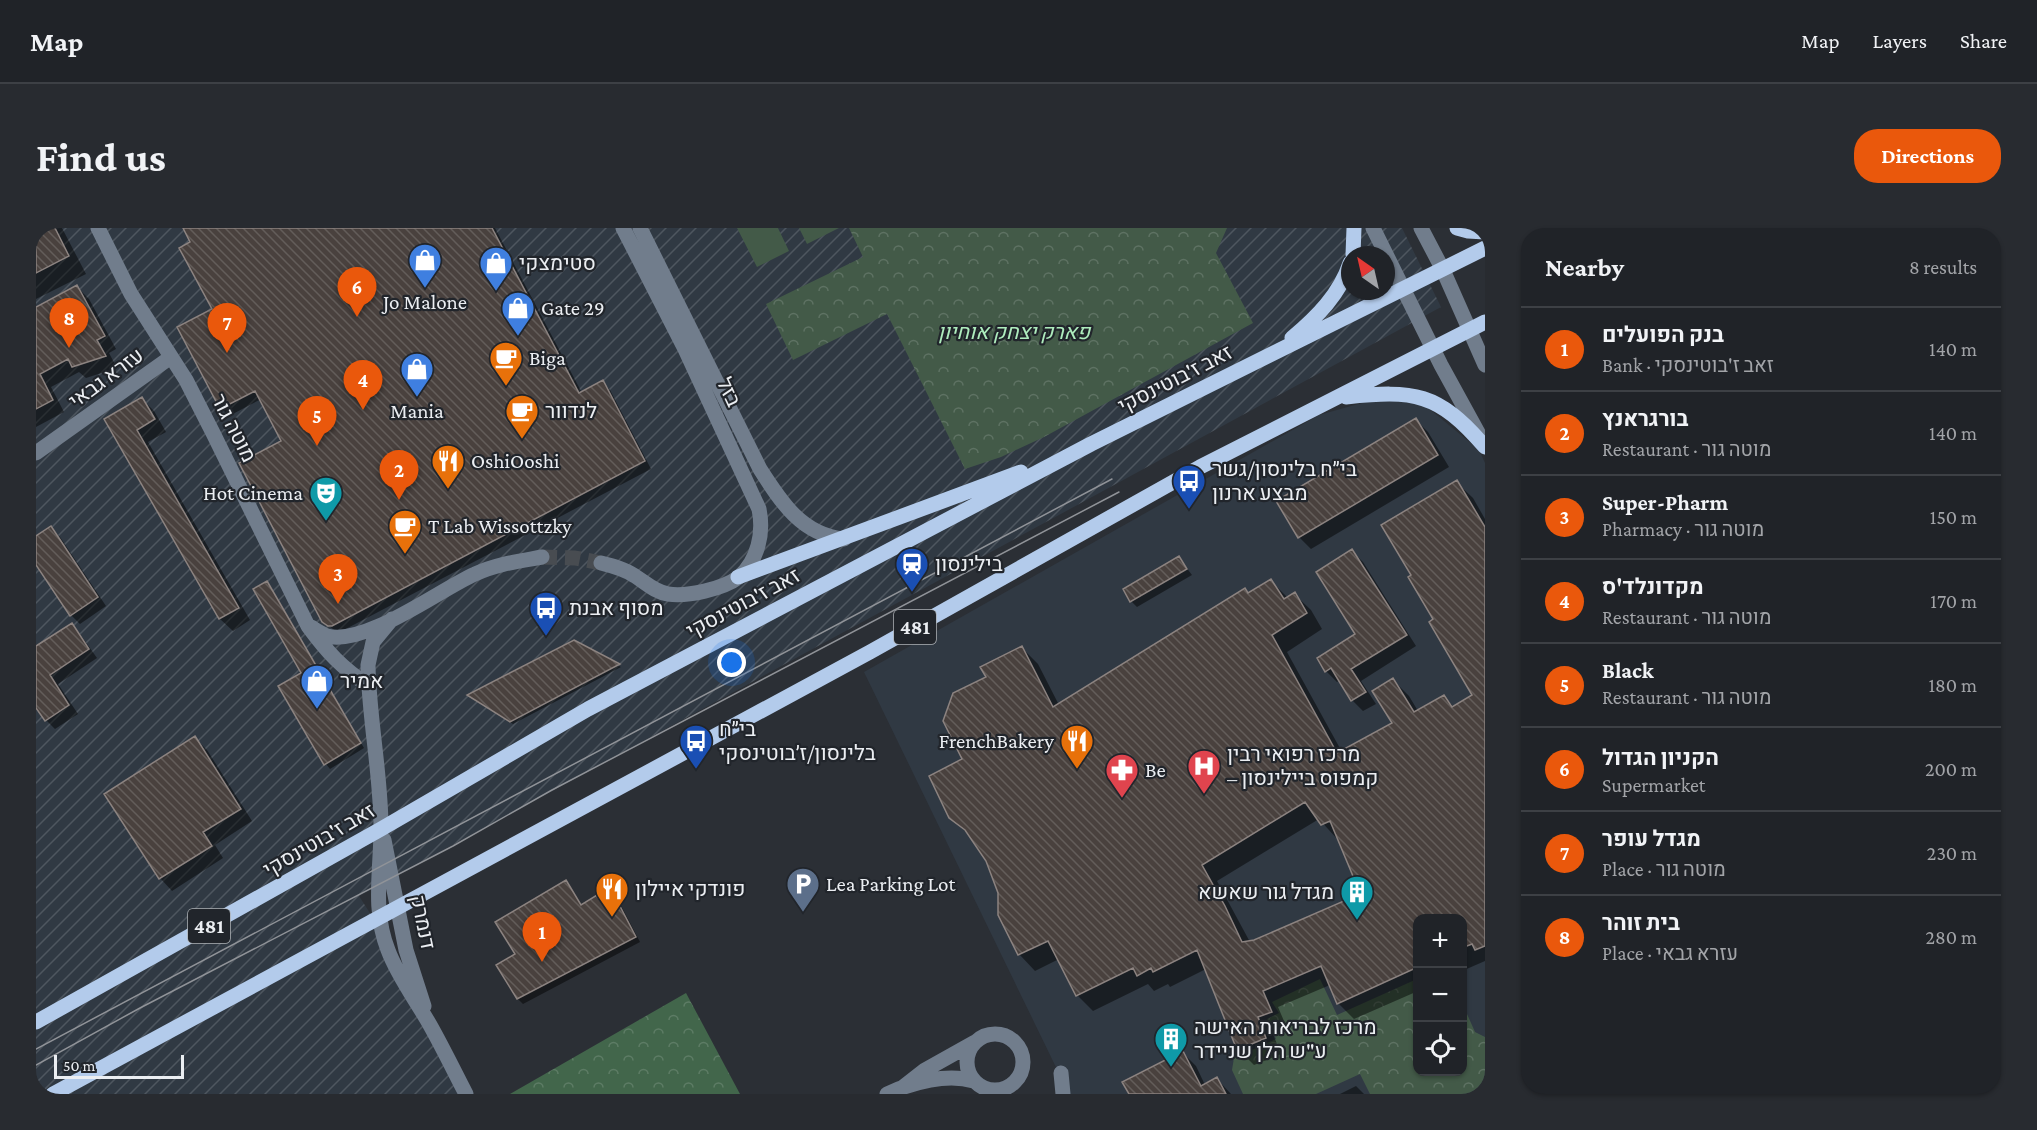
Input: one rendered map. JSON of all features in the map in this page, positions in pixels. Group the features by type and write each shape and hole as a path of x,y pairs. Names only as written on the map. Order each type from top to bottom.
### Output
{"main road":[{"path":"1353,246 1354,228"},
{"path":"1457,228 1485,232"},
{"name":"זאב ז'בוטינסקי","path":"36,1022 381,829 588,708 1091,444 1485,248"},
{"path":"1273,353 1323,309 1341,282"},
{"name":"481","path":"53,1094 870,652 1200,467 1485,322"},
{"path":"1334,398 1377,393 1413,394 1443,408 1465,423 1485,447"},
{"path":"738,577 844,539 1091,444"}],"street":[{"name":"מוטה גור","path":"98,228 131,294 186,380 308,626 326,651 344,669 369,686"},
{"name":"בזל","path":"623,228 685,349 759,509 762,522 761,538 753,559 738,577"},
{"name":"בזל","path":"640,228 756,460 775,492 788,509 808,528 832,538 844,539"},
{"path":"1373,228 1441,365 1485,447"},
{"path":"1421,228 1443,270 1485,365"},
{"name":"עזרא גבאי","path":"36,453 171,357"},
{"path":"308,626 327,636 347,636 371,629 474,574 542,557"},
{"path":"601,563 621,568 665,594 687,595 710,590 738,577"},
{"path":"379,918 377,884 381,829 368,665 373,642 392,619"},
{"name":"דנמרק","path":"381,829 406,950 429,1023"},
{"name":"דנמרק","path":"379,918 387,949 405,987 429,1023 466,1094"},
{"path":"986,1036 1005,1036 1013,1040 1023,1055 1021,1073 1017,1081 1002,1090 986,1089 962,1077 948,1077 894,1091 925,1070 986,1036"},
{"path":"974,1081 967,1064 968,1055 978,1041"},
{"path":"1061,1073 1063,1094"}],"shaded area":[{"path":"36,228 1402,228 1441,307 359,896 375,921 466,1094 36,1094"},
{"name":"מרכז רפואי רבין – קמפוס ביילינסון","path":"1400,400 1426,406 1479,450 1485,463 1485,1094 1069,1094 864,672 1319,415 1369,401"}],"green space":[{"path":"737,228 778,228 789,251 757,267"},
{"path":"799,228 839,228 807,244"},
{"name":"פארק יצחק אוחיון","path":"849,228 1227,228 1216,253 1253,323 1044,437 1001,457 965,469 887,314 793,360 766,304 863,257"},
{"path":"1320,979 1337,1015 1413,981 1413,1076 1467,1076 1467,1014 1475,1032 1485,1037 1485,1094 1370,1094 1360,1074 1316,1094 1243,1094 1232,1070 1234,1058 1276,1039 1267,1019 1279,1013 1272,1002"},
{"path":"686,993 740,1094 510,1094"}],"building":[{"path":"36,228 55,228 69,256 36,273"},
{"path":"183,228 492,228 579,393 603,380 645,461 332,626 328,626 322,622 239,463 281,441 255,391 220,409 177,327 212,309 179,248 190,242"},
{"path":"77,285 105,336 97,340 106,356 72,367 68,359 40,374 53,400 36,409 36,307"},
{"path":"142,397 155,419 137,430 239,608 219,619 104,419"},
{"path":"1416,418 1438,455 1298,538 1276,501"},
{"path":"1457,480 1485,527 1485,946 1475,950 1472,944 1467,946 1467,914 1413,914 1413,969 1337,1004 1321,966 1263,991 1272,1012 1258,1017 1266,1038 1237,1050 1197,950 1153,972 1151,968 1137,976 1133,968 1076,996 1048,941 1018,955 998,915 998,893 986,861 965,830 949,818 929,776 962,759 943,721 953,693 986,677 980,667 1022,646 1053,707 1245,588 1248,593 1271,579 1284,599 1295,592 1307,613 1272,635 1337,753 1392,723 1372,691 1393,678 1414,712 1444,695 1452,707 1472,695 1429,622 1433,619 1408,577 1411,575 1381,525","holes":["1305,802 1321,825 1330,821 1355,881 1344,884 1351,898 1254,940 1242,942 1202,865"]},
{"path":"51,526 98,597 70,616 36,565 36,536"},
{"path":"1352,549 1407,635 1351,669 1366,692 1351,701 1331,668 1325,672 1317,658 1355,634 1316,572"},
{"path":"1179,556 1187,569 1130,602 1123,589"},
{"path":"267,581 361,743 324,765 278,686 301,673 253,589"},
{"path":"72,623 89,649 50,675 69,705 45,721 36,708 36,646"},
{"path":"574,640 620,664 510,722 467,695"},
{"path":"195,736 241,809 203,832 212,846 159,879 104,794"},
{"path":"566,880 581,905 610,887 636,937 517,999 496,965 515,954 495,922"},
{"name":"מרכז לבריאות האישה ע\"ש הלן שניידר","path":"1183,1051 1201,1086 1217,1077 1226,1094 1129,1094 1122,1082"}],"tunnel":[{"path":"542,557 575,558 601,563"}],"tram line":[{"path":"36,1049 1112,479"},
{"path":"36,1065 1119,492"}],"place":[{"name":"Jo Malone","path":"425,289"},
{"name":"סטימצקי","path":"496,292"},
{"name":"הקניון הגדול","path":"357,317"},
{"name":"Gate 29","path":"518,337"},
{"name":"בית זוהר","path":"69,348"},
{"name":"מגדל עופר","path":"227,353"},
{"name":"Biga","path":"506,387"},
{"name":"Mania","path":"417,398"},
{"name":"מקדונלד'ס","path":"363,410"},
{"name":"לנדוור","path":"522,440"},
{"name":"Black","path":"317,446"},
{"name":"OshiOoshi","path":"448,490"},
{"name":"בורגראנץ","path":"399,500"},
{"name":"בי״ח בלינסון/גשר מבצע ארנון","path":"1189,510"},
{"name":"Hot Cinema","path":"326,522"},
{"name":"T Lab Wissottzky","path":"405,555"},
{"name":"בילינסון","path":"912,593"},
{"name":"Super-Pharm","path":"338,604"},
{"name":"מסוף אבנת","path":"546,637"},
{"name":"אמיר","path":"317,710"},
{"name":"בי״ח בלינסון/ז׳בוטינסקי","path":"696,770"},
{"name":"FrenchBakery","path":"1077,770"},
{"name":"מרכז רפואי רבין – קמפוס ביילינסון","path":"1204,795"},
{"name":"Be","path":"1122,799"},
{"name":"Lea Parking Lot","path":"803,913"},
{"name":"פונדקי איילון","path":"612,918"},
{"name":"מגדל גור שאשא","path":"1357,921"},
{"name":"בנק הפועלים","path":"542,962"},
{"name":"מרכז לבריאות האישה ע\"ש הלן שניידר","path":"1171,1068"}]}
